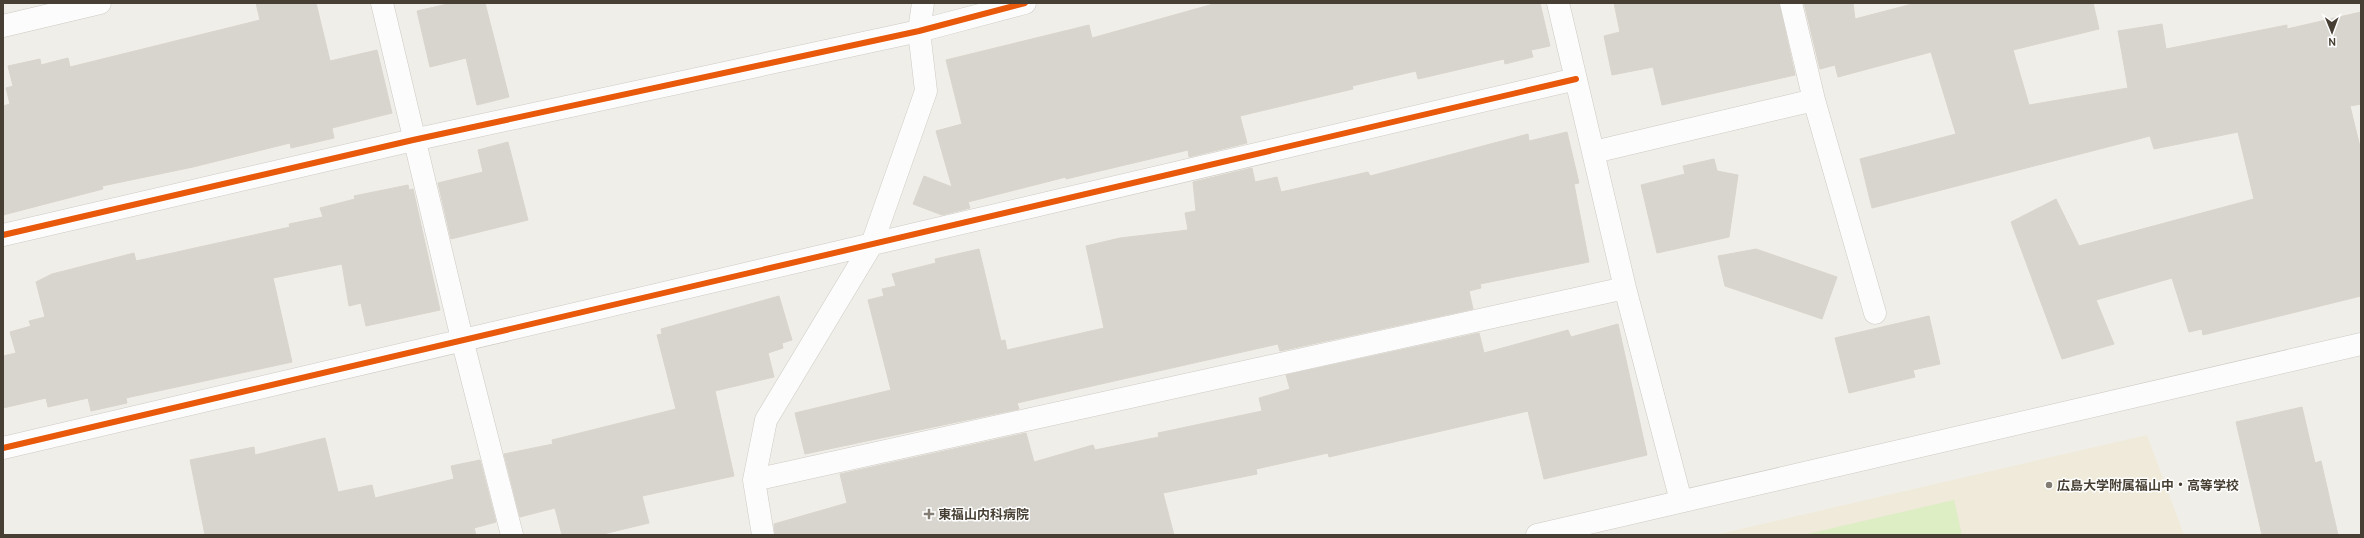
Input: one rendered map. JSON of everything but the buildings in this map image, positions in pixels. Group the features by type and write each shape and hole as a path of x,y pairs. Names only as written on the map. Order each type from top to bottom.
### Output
{"street":[{"path":"3,26 100,3"},
{"path":"382,3 413,140 512,535"},
{"path":"763,535 754,480 766,420 872,244 926,91 918,31 923,3"},
{"path":"3,235 413,140 918,31 1025,3"},
{"path":"1558,3 1625,288 1681,501"},
{"path":"1791,3 1814,100 1875,314"},
{"path":"3,448 462,339 1576,79"},
{"path":"1594,152 1814,100"},
{"path":"754,480 1625,288"},
{"path":"1537,535 2361,344"}],"shaded area":[{"name":"広島大学附属福山中・高等学校","path":"2147,435 2184,535 1715,535"}],"green space":[{"path":"1954,500 1962,535 1803,535"}],"cycle path":[{"path":"3,235 413,140 919,31 1025,3"},
{"path":"3,448 1576,79"}],"place":[{"name":"広島大学附属福山中・高等学校","path":"2049,485"},
{"name":"東福山内科病院","path":"929,514"}]}
